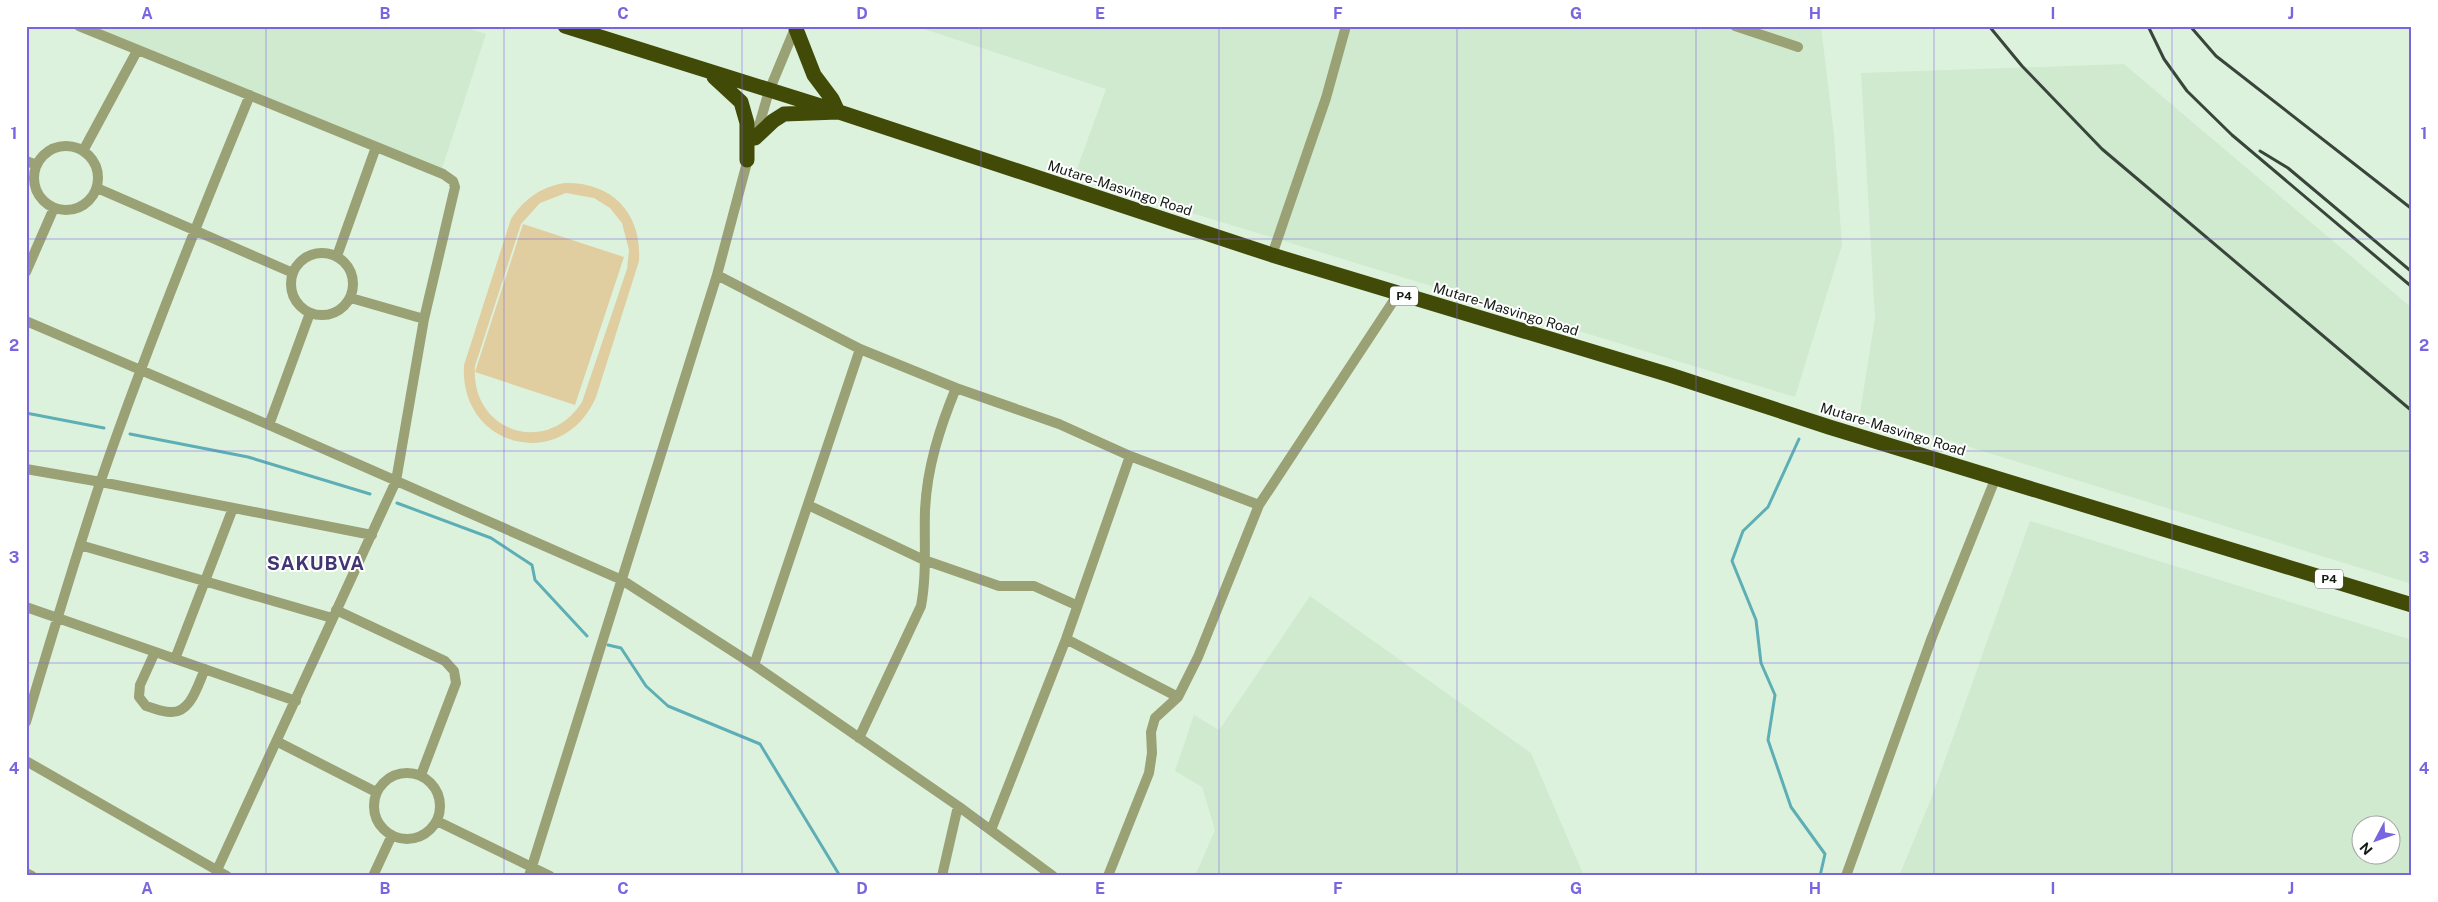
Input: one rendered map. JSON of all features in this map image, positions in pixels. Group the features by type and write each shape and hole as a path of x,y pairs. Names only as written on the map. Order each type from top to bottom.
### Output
{"highway":[{"name":"Mutare-Masvingo Road","path":"565,26 838,112 1272,255 1670,375 2412,605"},
{"path":"755,138 773,121 784,114 838,112 832,99 814,75 796,28"},
{"path":"706,71 741,102 747,123 747,160"}],"street":[{"path":"79,26 443,174 453,181 455,187 424,319 396,481 334,614 278,742 217,870"},
{"path":"1272,255 1326,98 1346,26"},
{"path":"1736,26 1798,47"},
{"path":"530,872 717,275 747,160 769,91 796,28"},
{"path":"84,151 137,51"},
{"path":"26,722 80,545 140,370 194,230 250,95"},
{"path":"70,146 84,151 94,162 97,170 97,188 92,198 85,205 75,210 64,211 54,208 45,203 35,185 34,175 37,165 43,156 60,147 70,146"},
{"path":"337,256 376,148"},
{"path":"26,161 37,165"},
{"path":"97,188 293,273"},
{"path":"26,272 54,208"},
{"path":"316,253 327,253 337,256 350,269 354,279 351,298 346,306 329,315 310,313 295,301 291,282 293,273 298,264 306,257 316,253"},
{"path":"717,275 860,349 956,388 1059,424 1130,456 1259,505"},
{"path":"1108,876 1149,773 1152,754 1151,732 1155,718 1178,697 1198,657 1259,505 1398,294"},
{"path":"351,298 424,319"},
{"path":"269,425 310,313"},
{"path":"26,321 622,580 754,666 859,738 958,806 1053,876"},
{"path":"754,666 860,349"},
{"path":"859,738 921,606 925,585 925,508 930,469 939,431 956,388"},
{"path":"991,830 1066,639 1076,605 1130,456"},
{"path":"26,469 372,535"},
{"path":"1846,876 1932,637 1996,477"},
{"path":"808,505 924,560 999,586 1034,586 1076,605"},
{"path":"175,659 233,508"},
{"path":"80,545 205,581 334,614 445,661 454,671 456,683 420,775"},
{"path":"26,607 296,701"},
{"path":"1066,639 1178,697"},
{"path":"155,652 140,685 140,697 146,706 170,713 181,710 189,703 205,669"},
{"path":"278,742 376,792"},
{"path":"26,761 227,876"},
{"path":"404,772 420,775 434,786 438,795 440,804 438,821 429,831 411,839 392,835 378,822 374,812 376,792 382,783 392,775 404,772"},
{"path":"942,876 958,806"},
{"path":"438,821 530,872 550,876"},
{"path":"373,876 392,835"},
{"path":"26,873 32,876"}],"shaded area":[{"path":"89,26 461,26 486,34 442,169"},
{"path":"915,26 1821,26 1834,135 1842,245 1795,397 1074,177 1106,89"},
{"path":"2124,64 2412,308 2412,584 1860,413 1875,318 1861,73"},
{"path":"565,183 582,184 597,188 621,204 630,215 635,229 639,244 639,261 596,397 581,421 561,436 538,443 516,441 495,432 478,416 467,393 464,365 511,219 528,199 548,187","holes":["566,193 594,198 610,208 622,223 629,250 627,269 582,402 567,419 550,429 531,432 514,429 497,421 485,407 477,389 475,366 521,224 540,203"]},
{"path":"523,224 624,257 575,405 475,372"},
{"path":"2030,521 2412,640 2412,876 1899,876 1931,799"},
{"path":"1310,596 1531,753 1584,876 1195,876 1215,830 1202,787 1175,771 1194,715 1219,730"}],"waterway":[{"path":"26,413 104,428"},
{"path":"130,434 248,457 370,494"},
{"path":"1799,439 1768,507 1743,531 1732,561 1756,620 1761,663 1775,695 1768,740 1791,807 1825,854 1820,876"},
{"path":"397,503 491,538 532,565 535,580 587,636"},
{"path":"608,645 621,648 646,686 668,706 760,744 840,876"}],"railway":[{"path":"1989,26 2022,66 2102,149 2412,411"},
{"path":"2148,26 2164,59 2187,91 2232,135 2412,287"},
{"path":"2190,26 2216,56 2412,209"},
{"path":"2260,151 2288,168 2412,272"}],"district":[{"name":"SAKUBVA","path":"316,563"}]}
